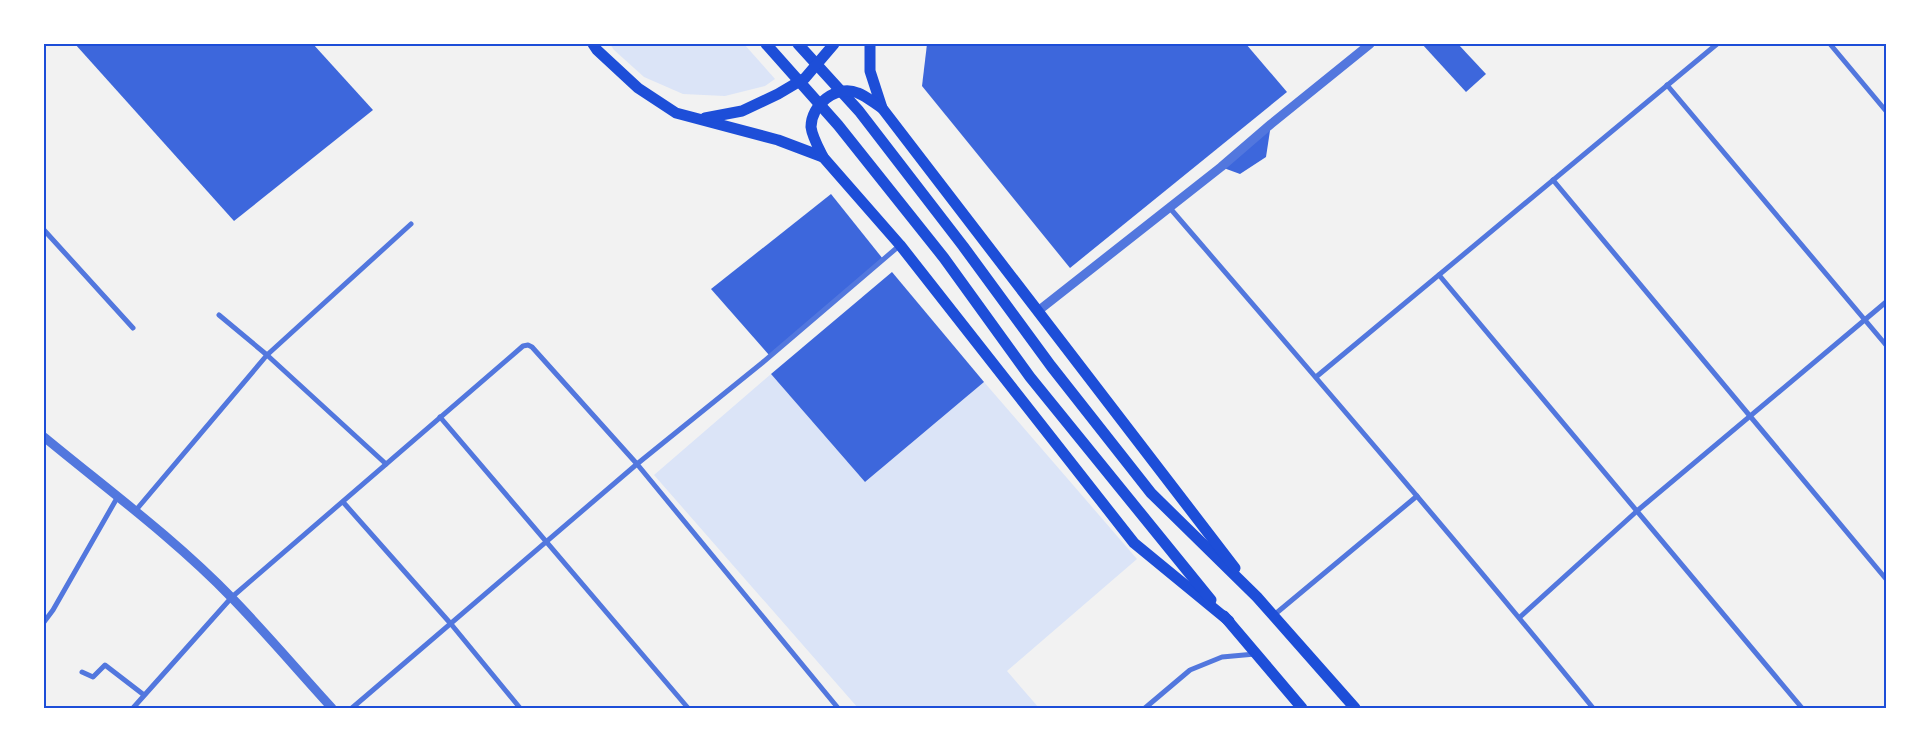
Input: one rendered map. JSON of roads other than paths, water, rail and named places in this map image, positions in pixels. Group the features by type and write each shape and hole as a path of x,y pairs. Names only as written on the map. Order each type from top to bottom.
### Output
{"main road":[{"path":"593,44 638,88 676,112 778,140 823,157"},
{"path":"766,44 838,125 938,250 1030,377 1302,708"},
{"path":"798,44 859,111 963,246 1051,366 1151,493 1258,597"},
{"path":"701,119 742,111 778,94 805,78 834,44"},
{"path":"870,44 870,70 882,108 1258,597 1355,708"},
{"path":"882,108 857,92 840,92 825,99 814,112 811,129 823,157 900,245 1134,543 1229,621"}],"street":[{"path":"1038,312 1222,167 1264,130 1370,44"},
{"path":"1316,377 1717,44"},
{"path":"1830,44 1886,111"},
{"path":"1667,85 1886,345"},
{"path":"1553,180 1886,579"},
{"path":"1169,207 1520,617 1593,708"},
{"path":"136,510 267,355 411,224"},
{"path":"44,230 133,328"},
{"path":"352,708 637,464 762,363 900,245"},
{"path":"1438,275 1802,708"},
{"path":"1520,617 1637,512 1886,302"},
{"path":"219,315 267,355 386,464"},
{"path":"133,708 232,597 523,346 528,345 637,464 835,707"},
{"path":"440,417 688,708"},
{"path":"44,437 117,498 136,510 232,597 332,708"},
{"path":"1274,616 1417,496"},
{"path":"44,622 53,610 117,498"},
{"path":"343,502 451,624 520,708"},
{"path":"1145,708 1190,670 1222,657 1256,654"},
{"path":"82,672 92,677 104,665 144,695"}]}
